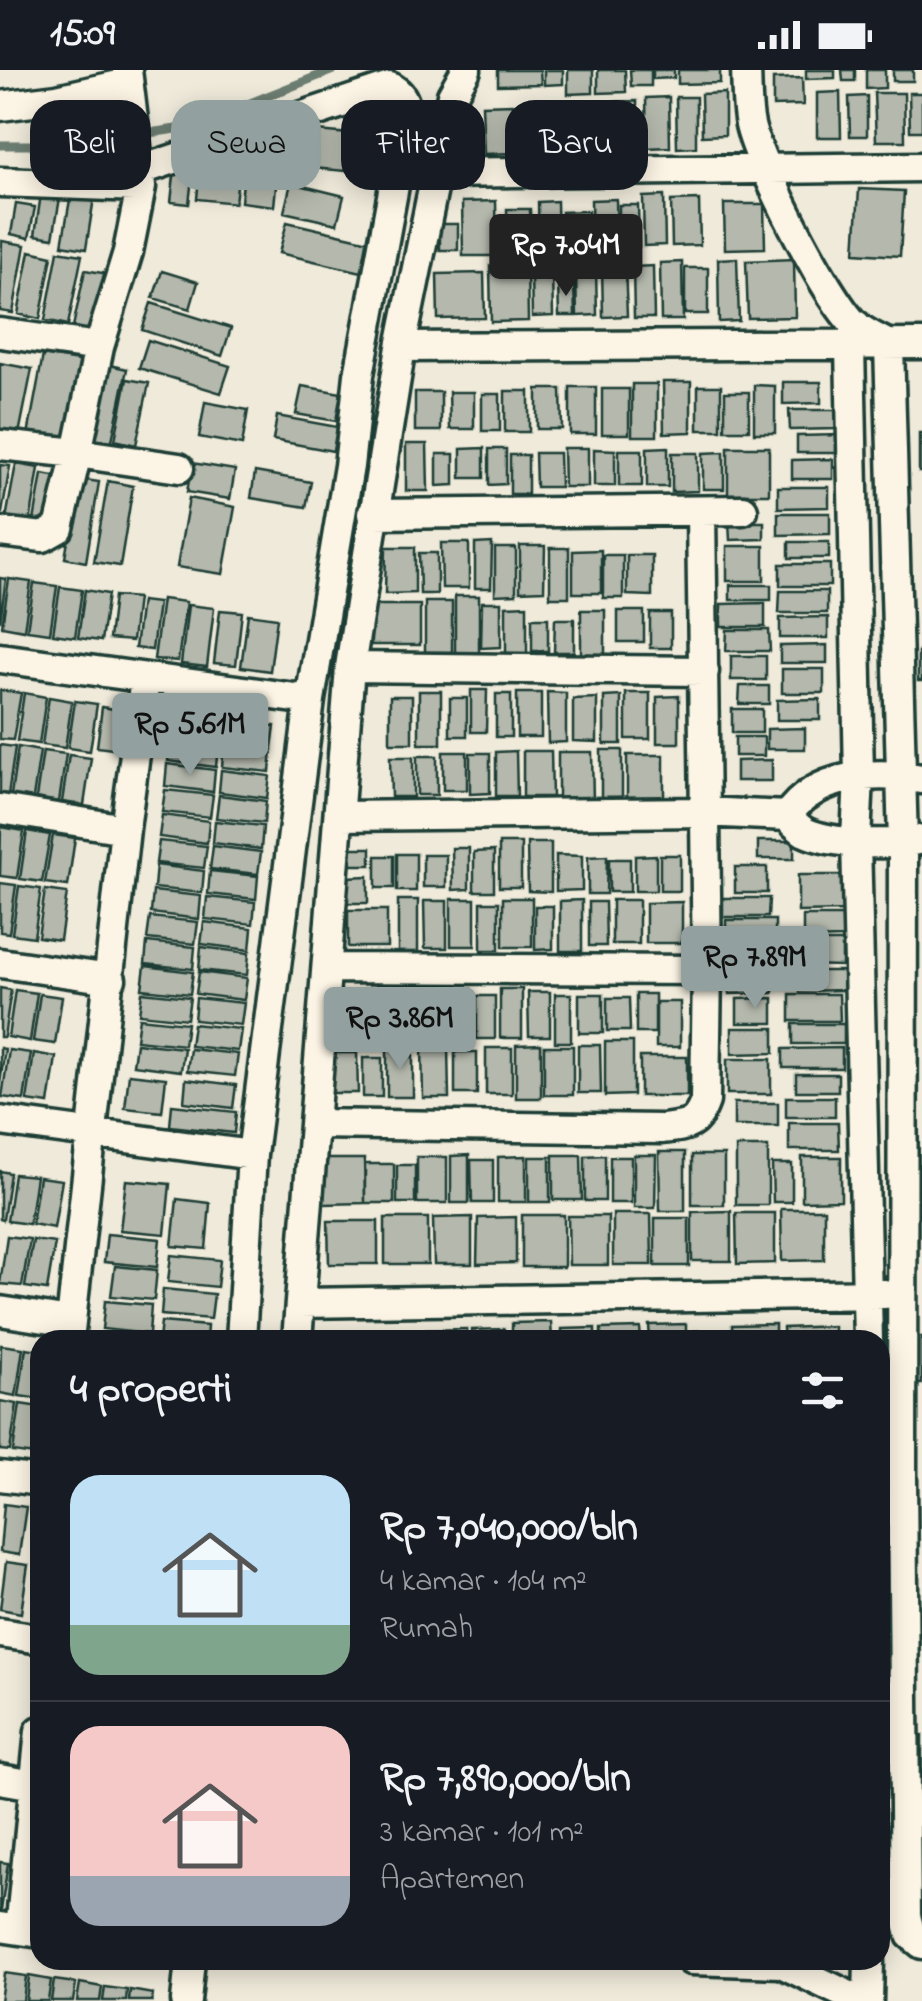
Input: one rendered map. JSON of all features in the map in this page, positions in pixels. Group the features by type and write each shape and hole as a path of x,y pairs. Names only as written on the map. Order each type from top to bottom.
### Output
{"street":[{"path":"451,100 466,70"},
{"path":"746,70 750,124 766,167 853,336 859,776 856,840 868,1330"},
{"path":"0,106 56,99 127,81"},
{"path":"151,169 390,88 400,92 406,106 358,374 349,466 310,700 252,1154 242,1330"},
{"path":"485,172 922,168"},
{"path":"0,182 30,180"},
{"path":"0,532 43,536 59,528 99,347 128,252 137,190"},
{"path":"298,1330 350,667 401,347 435,190"},
{"path":"0,333 99,347"},
{"path":"401,347 853,336 889,345 922,344"},
{"path":"889,345 913,841 912,1478 902,1822 906,1916 912,1935 922,1944"},
{"path":"0,445 179,468"},
{"path":"372,514 743,510"},
{"path":"314,1124 662,1129 686,1126 700,1117 705,1101 707,970 701,512"},
{"path":"0,658 310,700"},
{"path":"350,667 704,671"},
{"path":"70,1330 145,678"},
{"path":"787,816 799,798 829,782 859,776 912,777"},
{"path":"0,809 125,829"},
{"path":"340,816 704,812 787,816 803,831 829,839 913,841"},
{"path":"0,963 111,979"},
{"path":"328,968 707,970"},
{"path":"0,1122 252,1154"},
{"path":"301,1303 913,1293"},
{"path":"0,1311 66,1330"},
{"path":"0,1476 30,1480"},
{"path":"0,1633 30,1638"},
{"path":"0,1779 30,1784"},
{"path":"20,1930 30,1826"},
{"path":"186,2001 189,1970"},
{"path":"796,1970 860,2001"},
{"path":"868,2001 870,1970"}],"building":[{"path":"498,70 540,70 541,84 498,85"},
{"path":"544,70 563,70 563,84 544,85"},
{"path":"568,70 593,70 593,93 568,94"},
{"path":"598,70 625,70 626,92 598,93"},
{"path":"630,70 651,70 651,86 631,86"},
{"path":"653,70 674,70 674,78 653,79"},
{"path":"678,70 720,70 720,83 678,84"},
{"path":"806,70 835,70 835,78 806,79"},
{"path":"842,70 855,70 855,81 843,81"},
{"path":"866,70 885,70 885,88 866,89"},
{"path":"893,70 913,70 913,81 893,81"},
{"path":"802,78 803,105 773,106 773,79"},
{"path":"840,92 841,137 817,137 817,93"},
{"path":"725,93 725,135 702,136 701,94"},
{"path":"874,93 904,93 905,141 876,141"},
{"path":"909,93 922,93 922,131 910,131"},
{"path":"867,96 867,136 850,136 849,97"},
{"path":"669,97 670,147 648,148 646,98"},
{"path":"676,97 696,97 696,147 677,148"},
{"path":"505,104 505,153 485,154 485,105"},
{"path":"321,131 341,133 341,171 321,169"},
{"path":"859,189 904,191 900,256 855,253"},
{"path":"172,190 191,190 189,204 171,202"},
{"path":"198,190 237,190 235,203 197,199"},
{"path":"242,190 276,190 274,206 241,202"},
{"path":"289,190 320,190 344,196 337,224 284,212"},
{"path":"41,194 60,198 53,238 35,235"},
{"path":"71,194 94,198 86,249 62,245"},
{"path":"664,196 665,245 644,246 643,197"},
{"path":"616,199 617,246 592,247 591,200"},
{"path":"699,200 700,245 672,246 671,201"},
{"path":"496,201 497,256 463,256 462,202"},
{"path":"557,201 558,254 539,255 538,202"},
{"path":"16,204 35,207 29,238 11,234"},
{"path":"724,204 764,204 765,248 725,249"},
{"path":"619,205 638,205 639,247 619,248"},
{"path":"507,209 530,209 531,254 508,255"},
{"path":"588,211 589,252 563,252 562,212"},
{"path":"287,222 373,242 366,273 279,253"},
{"path":"440,224 458,224 458,250 440,250"},
{"path":"2,241 25,245 13,313 0,311"},
{"path":"30,251 52,256 40,319 18,314"},
{"path":"58,251 82,255 68,325 45,320"},
{"path":"737,258 739,321 719,322 718,259"},
{"path":"794,259 795,317 748,318 746,261"},
{"path":"682,262 683,320 661,320 660,263"},
{"path":"527,265 528,321 491,322 490,266"},
{"path":"625,265 627,316 603,317 602,266"},
{"path":"653,266 654,318 634,318 633,267"},
{"path":"685,268 708,268 708,314 685,314"},
{"path":"85,270 108,274 96,332 73,327"},
{"path":"162,271 198,282 190,309 153,298"},
{"path":"596,271 597,315 577,316 576,272"},
{"path":"484,273 485,318 438,319 437,274"},
{"path":"552,273 553,316 532,317 531,274"},
{"path":"558,282 574,282 575,316 559,316"},
{"path":"151,303 231,328 222,356 142,330"},
{"path":"148,340 230,366 221,393 139,368"},
{"path":"43,355 84,362 70,442 28,435"},
{"path":"0,363 32,369 19,434 0,430"},
{"path":"105,364 127,369 111,445 89,441"},
{"path":"127,379 149,383 136,445 115,440"},
{"path":"663,382 691,382 691,432 664,433"},
{"path":"783,382 821,382 821,403 783,404"},
{"path":"632,384 657,384 657,436 632,436"},
{"path":"754,385 775,386 775,433 754,433"},
{"path":"302,386 341,393 336,421 296,414"},
{"path":"698,386 721,386 721,430 698,430"},
{"path":"570,387 596,387 596,434 570,434"},
{"path":"537,389 561,389 562,429 537,429"},
{"path":"602,389 629,389 629,434 602,434"},
{"path":"505,391 529,391 529,432 505,432"},
{"path":"415,392 441,392 441,431 415,431"},
{"path":"449,392 474,392 474,429 450,429"},
{"path":"725,392 749,392 749,430 725,430"},
{"path":"482,394 500,394 500,431 482,431"},
{"path":"205,402 248,410 242,445 199,437"},
{"path":"789,410 836,410 836,429 790,430"},
{"path":"277,416 337,427 333,451 273,440"},
{"path":"922,433 922,472 919,472"},
{"path":"840,435 841,453 797,453 797,436"},
{"path":"406,444 427,444 428,491 406,491"},
{"path":"668,447 668,487 647,487 647,448"},
{"path":"728,447 769,447 769,494 728,494"},
{"path":"484,448 484,478 461,478 461,449"},
{"path":"563,448 588,448 588,487 564,487"},
{"path":"489,449 506,449 506,484 489,485"},
{"path":"594,449 615,450 615,486 594,486"},
{"path":"619,450 642,450 642,486 619,486"},
{"path":"724,452 724,489 703,489 703,453"},
{"path":"535,453 559,453 560,487 536,487"},
{"path":"672,453 698,453 698,491 672,492"},
{"path":"437,454 454,454 454,485 437,486"},
{"path":"510,455 528,455 528,494 510,494"},
{"path":"833,459 833,479 792,479 792,460"},
{"path":"192,463 235,470 230,499 187,492"},
{"path":"16,464 39,468 30,523 6,519"},
{"path":"0,465 10,466 1,519 0,519"},
{"path":"255,472 311,482 306,507 251,498"},
{"path":"42,474 60,477 52,524 34,521"},
{"path":"79,479 99,482 86,562 65,558"},
{"path":"108,481 133,486 120,566 94,562"},
{"path":"778,487 829,487 829,507 778,508"},
{"path":"189,498 235,507 223,574 177,567"},
{"path":"778,513 830,513 830,534 778,535"},
{"path":"729,522 764,522 764,539 730,540"},
{"path":"789,542 829,542 829,558 789,558"},
{"path":"441,543 469,543 469,588 442,588"},
{"path":"492,543 491,588 475,588 475,544"},
{"path":"520,546 545,546 544,590 520,591"},
{"path":"727,546 764,546 764,581 727,581"},
{"path":"386,547 415,547 415,593 385,594"},
{"path":"495,548 516,548 516,594 495,595"},
{"path":"550,548 569,548 569,597 550,597"},
{"path":"601,550 601,593 573,593 573,551"},
{"path":"419,553 437,553 437,594 420,594"},
{"path":"603,555 623,555 623,598 603,598"},
{"path":"627,555 652,555 652,596 627,595"},
{"path":"780,564 830,564 830,586 780,586"},
{"path":"0,578 6,579 0,621"},
{"path":"9,579 31,582 24,630 2,626"},
{"path":"34,583 57,586 50,633 27,630"},
{"path":"730,585 771,585 771,600 730,600"},
{"path":"60,587 82,590 75,637 53,634"},
{"path":"85,590 108,594 101,641 78,638"},
{"path":"780,591 827,591 827,613 779,613"},
{"path":"114,596 137,598 132,641 109,639"},
{"path":"455,596 479,596 479,654 455,654"},
{"path":"162,599 186,602 178,661 154,659"},
{"path":"141,601 158,603 152,650 135,648"},
{"path":"425,602 452,602 452,652 425,652"},
{"path":"482,602 501,602 501,647 481,648"},
{"path":"765,603 765,627 721,627 721,604"},
{"path":"188,605 214,608 207,667 181,664"},
{"path":"371,605 420,605 420,645 371,645"},
{"path":"527,605 527,654 506,655 506,606"},
{"path":"220,610 242,612 236,665 214,663"},
{"path":"581,610 605,610 605,655 581,655"},
{"path":"618,611 644,611 644,642 618,642"},
{"path":"650,613 671,613 671,648 650,648"},
{"path":"248,614 277,618 270,671 241,667"},
{"path":"828,617 828,638 780,638 780,618"},
{"path":"532,618 548,618 548,651 532,651"},
{"path":"555,619 574,619 574,652 554,652"},
{"path":"727,630 769,630 770,651 726,651"},
{"path":"827,645 827,663 780,663 780,646"},
{"path":"918,652 922,652 922,681 918,681"},
{"path":"731,656 766,656 766,680 731,680"},
{"path":"782,669 824,669 824,693 782,693"},
{"path":"740,686 769,686 769,704 739,704"},
{"path":"0,690 21,693 13,740 0,739"},
{"path":"471,690 487,690 486,732 471,732"},
{"path":"419,691 441,691 441,744 419,744"},
{"path":"547,692 566,693 566,742 548,743"},
{"path":"24,693 46,697 39,744 17,741"},
{"path":"517,693 541,693 541,737 517,737"},
{"path":"626,693 650,693 650,739 626,739"},
{"path":"496,694 511,694 511,737 496,737"},
{"path":"390,696 412,696 412,743 390,743"},
{"path":"621,696 621,744 604,744 604,697"},
{"path":"679,696 679,743 657,743 657,697"},
{"path":"49,697 72,701 65,748 42,745"},
{"path":"450,698 467,698 467,736 450,736"},
{"path":"597,698 597,742 573,741 573,699"},
{"path":"820,699 820,720 777,720 777,700"},
{"path":"75,701 97,704 90,751 68,748"},
{"path":"102,707 126,711 120,750 97,747"},
{"path":"732,709 762,709 762,733 732,733"},
{"path":"173,715 221,720 218,742 170,737"},
{"path":"227,721 275,726 272,748 225,743"},
{"path":"805,728 805,749 767,749 767,729"},
{"path":"735,737 764,737 764,756 735,756"},
{"path":"171,739 218,745 216,767 168,761"},
{"path":"0,745 15,747 8,795 0,794"},
{"path":"224,745 272,750 270,772 222,767"},
{"path":"18,747 40,751 33,798 11,795"},
{"path":"601,750 622,750 622,799 601,799"},
{"path":"43,751 66,754 59,802 36,798"},
{"path":"516,751 517,796 496,796 496,752"},
{"path":"523,751 551,751 552,797 523,797"},
{"path":"443,752 467,752 467,790 443,790"},
{"path":"558,752 592,752 593,802 558,803"},
{"path":"470,753 490,753 490,793 470,794"},
{"path":"69,755 91,758 84,805 62,802"},
{"path":"627,755 664,755 664,798 627,798"},
{"path":"417,756 437,756 437,795 417,795"},
{"path":"390,757 413,757 413,797 391,797"},
{"path":"772,760 772,781 736,781 736,761"},
{"path":"167,764 215,770 213,792 165,786"},
{"path":"221,770 270,776 267,798 219,792"},
{"path":"165,790 213,795 210,817 162,812"},
{"path":"219,795 266,801 264,823 216,818"},
{"path":"162,815 209,821 207,843 159,837"},
{"path":"215,821 263,826 261,849 213,843"},
{"path":"1,827 24,831 17,878 0,876"},
{"path":"27,831 50,835 42,882 20,879"},
{"path":"53,835 75,838 68,886 45,883"},
{"path":"159,841 207,846 204,868 156,863"},
{"path":"758,841 794,841 794,859 758,859"},
{"path":"499,843 521,843 521,887 499,887"},
{"path":"527,843 551,843 551,892 528,891"},
{"path":"213,846 261,852 258,874 210,869"},
{"path":"348,848 371,848 371,865 348,865"},
{"path":"452,848 469,848 469,889 453,890"},
{"path":"494,851 494,891 474,891 474,852"},
{"path":"397,854 416,854 416,891 397,891"},
{"path":"423,855 446,855 446,887 423,887"},
{"path":"556,855 582,856 582,890 556,891"},
{"path":"656,855 656,891 635,891 635,856"},
{"path":"660,855 680,855 680,891 660,891"},
{"path":"376,856 394,856 394,888 376,888"},
{"path":"607,856 606,894 588,894 588,857"},
{"path":"609,859 630,859 630,892 609,892"},
{"path":"156,865 204,871 202,893 154,888"},
{"path":"735,867 767,867 767,893 735,893"},
{"path":"210,871 258,876 256,899 208,894"},
{"path":"798,875 845,875 845,911 798,912"},
{"path":"368,876 368,903 346,903 346,877"},
{"path":"0,883 16,885 9,933 0,932"},
{"path":"19,886 41,889 34,937 12,934"},
{"path":"45,890 67,893 60,940 38,937"},
{"path":"153,891 201,896 199,919 151,913"},
{"path":"207,897 255,902 253,924 205,919"},
{"path":"503,898 532,898 532,947 503,947"},
{"path":"723,898 769,898 768,917 723,917"},
{"path":"451,899 475,899 475,946 451,946"},
{"path":"398,900 418,900 418,952 398,952"},
{"path":"582,900 582,951 560,951 560,901"},
{"path":"612,900 639,900 639,944 612,944"},
{"path":"424,901 447,901 447,948 425,948"},
{"path":"481,902 499,902 499,950 481,950"},
{"path":"589,902 605,902 606,946 589,946"},
{"path":"682,902 682,943 646,943 646,903"},
{"path":"535,906 553,906 553,949 535,950"},
{"path":"348,910 387,910 387,947 348,947"},
{"path":"803,916 842,916 843,938 803,939"},
{"path":"150,917 198,922 195,944 147,939"},
{"path":"726,920 775,920 775,945 726,945"},
{"path":"204,922 252,928 250,950 201,944"},
{"path":"147,942 195,947 193,969 145,964"},
{"path":"801,942 842,942 842,966 801,965"},
{"path":"201,947 249,953 247,975 199,970"},
{"path":"773,952 773,993 729,994 729,953"},
{"path":"145,966 193,972 190,994 142,989"},
{"path":"800,971 846,971 846,990 800,991"},
{"path":"199,972 247,978 244,1000 196,994"},
{"path":"0,988 11,990 4,1037 0,1037"},
{"path":"471,989 471,1042 450,1042 450,990"},
{"path":"500,989 522,989 522,1038 500,1038"},
{"path":"15,990 37,993 30,1041 8,1037"},
{"path":"427,990 446,990 447,1038 427,1038"},
{"path":"397,991 419,991 419,1037 397,1037"},
{"path":"142,992 190,997 187,1019 139,1014"},
{"path":"528,992 550,992 550,1036 529,1036"},
{"path":"40,994 62,997 55,1044 33,1041"},
{"path":"343,994 369,994 369,1038 343,1038"},
{"path":"395,994 395,1039 375,1038 375,995"},
{"path":"555,994 571,994 571,1042 555,1042"},
{"path":"579,994 603,994 603,1033 579,1033"},
{"path":"636,994 655,994 655,1033 636,1033"},
{"path":"790,994 839,994 840,1021 790,1021"},
{"path":"477,996 495,996 495,1039 477,1039"},
{"path":"196,998 244,1003 241,1025 194,1020"},
{"path":"607,998 629,998 630,1031 607,1031"},
{"path":"773,998 773,1023 737,1023 737,999"},
{"path":"656,1002 680,1002 680,1047 656,1047"},
{"path":"139,1018 187,1023 184,1045 136,1040"},
{"path":"193,1024 241,1029 238,1051 190,1046"},
{"path":"793,1024 844,1024 844,1044 793,1044"},
{"path":"732,1028 774,1028 774,1053 732,1054"},
{"path":"605,1042 633,1042 633,1095 605,1096"},
{"path":"136,1043 184,1048 181,1071 133,1065"},
{"path":"541,1044 541,1098 516,1098 516,1045"},
{"path":"578,1045 600,1045 601,1093 578,1093"},
{"path":"422,1046 448,1046 449,1098 423,1098"},
{"path":"544,1046 573,1046 573,1095 544,1095"},
{"path":"387,1047 413,1047 413,1097 387,1097"},
{"path":"0,1048 5,1049 0,1084"},
{"path":"486,1048 512,1048 512,1094 486,1094"},
{"path":"842,1048 842,1068 783,1068 783,1049"},
{"path":"190,1049 238,1054 235,1076 187,1071"},
{"path":"9,1050 31,1053 24,1100 2,1097"},
{"path":"455,1052 477,1052 477,1094 455,1094"},
{"path":"34,1053 56,1057 49,1104 27,1101"},
{"path":"333,1053 357,1053 358,1093 332,1093"},
{"path":"640,1057 687,1057 687,1096 640,1096"},
{"path":"363,1058 382,1058 382,1097 363,1097"},
{"path":"727,1059 771,1059 771,1094 727,1094"},
{"path":"129,1074 166,1078 162,1112 125,1108"},
{"path":"796,1074 838,1074 838,1091 796,1091"},
{"path":"186,1079 236,1085 233,1108 184,1102"},
{"path":"786,1097 835,1097 835,1117 786,1117"},
{"path":"734,1103 778,1103 778,1126 734,1126"},
{"path":"172,1105 236,1112 234,1133 170,1126"},
{"path":"789,1123 838,1123 839,1150 789,1150"},
{"path":"736,1147 768,1147 768,1205 736,1205"},
{"path":"659,1152 685,1152 685,1211 660,1211"},
{"path":"469,1155 469,1203 451,1203 451,1156"},
{"path":"553,1155 581,1155 582,1200 553,1200"},
{"path":"605,1155 605,1201 585,1201 585,1156"},
{"path":"634,1155 656,1155 655,1208 634,1208"},
{"path":"692,1155 724,1155 724,1205 692,1205"},
{"path":"526,1156 526,1202 498,1202 498,1157"},
{"path":"417,1157 447,1157 447,1203 417,1203"},
{"path":"529,1157 550,1157 550,1202 529,1202"},
{"path":"610,1157 631,1157 631,1203 610,1203"},
{"path":"802,1157 841,1157 841,1200 802,1201"},
{"path":"324,1159 364,1159 365,1203 324,1204"},
{"path":"471,1160 493,1160 493,1203 472,1203"},
{"path":"365,1164 394,1164 394,1203 365,1203"},
{"path":"772,1164 792,1164 792,1202 773,1202"},
{"path":"397,1165 415,1165 415,1203 397,1203"},
{"path":"0,1171 10,1173 3,1220 0,1219"},
{"path":"14,1174 36,1176 29,1224 7,1221"},
{"path":"39,1177 62,1180 54,1228 32,1224"},
{"path":"126,1180 170,1184 165,1234 120,1230"},
{"path":"177,1199 210,1203 206,1249 172,1246"},
{"path":"781,1209 824,1209 824,1260 782,1261"},
{"path":"731,1211 731,1261 692,1261 692,1212"},
{"path":"736,1213 775,1213 775,1263 737,1264"},
{"path":"613,1214 651,1214 652,1265 613,1265"},
{"path":"522,1215 564,1215 564,1267 522,1267"},
{"path":"568,1216 608,1216 608,1265 569,1265"},
{"path":"472,1217 472,1264 434,1264 433,1218"},
{"path":"516,1217 516,1263 477,1264 478,1218"},
{"path":"385,1218 428,1218 428,1264 385,1264"},
{"path":"655,1218 689,1218 689,1266 655,1266"},
{"path":"328,1221 378,1221 378,1264 329,1264"},
{"path":"107,1234 160,1239 157,1267 104,1262"},
{"path":"7,1236 30,1239 22,1286 0,1284"},
{"path":"33,1240 55,1243 47,1290 25,1287"},
{"path":"171,1255 220,1260 217,1287 168,1282"},
{"path":"115,1266 157,1270 154,1300 111,1296"},
{"path":"163,1289 214,1294 211,1319 161,1315"},
{"path":"105,1301 151,1305 149,1330 102,1329"},
{"path":"161,1322 207,1326 207,1330 160,1330"},
{"path":"551,1322 551,1330 512,1330 512,1323"},
{"path":"686,1324 686,1330 649,1330 649,1325"},
{"path":"775,1324 775,1330 732,1330 732,1325"},
{"path":"834,1326 834,1330 783,1330"},
{"path":"916,1337 922,1337 922,1384 918,1384"},
{"path":"1,1345 23,1348 16,1396 0,1393"},
{"path":"26,1348 30,1349 30,1398 19,1396"},
{"path":"0,1401 17,1404 10,1451 0,1450"},
{"path":"20,1404 30,1406 30,1454 13,1452"},
{"path":"4,1504 26,1507 19,1555 0,1552"},
{"path":"6,1562 28,1565 21,1613 0,1609"},
{"path":"922,1735 922,1796 920,1796"},
{"path":"0,1862 8,1863 1,1911 0,1911"},
{"path":"4,1973 26,1976 23,2001 0,2001"},
{"path":"29,1976 51,1980 48,2001 26,2001"},
{"path":"54,1980 76,1983 73,2001 51,2001"},
{"path":"80,1983 102,1987 100,2001 77,2001"},
{"path":"105,1987 127,1990 126,2001 103,2001"},
{"path":"130,1990 153,1994 152,2001 129,2001"}],"waterway":[{"path":"0,145 67,145 190,127 333,70"}]}
